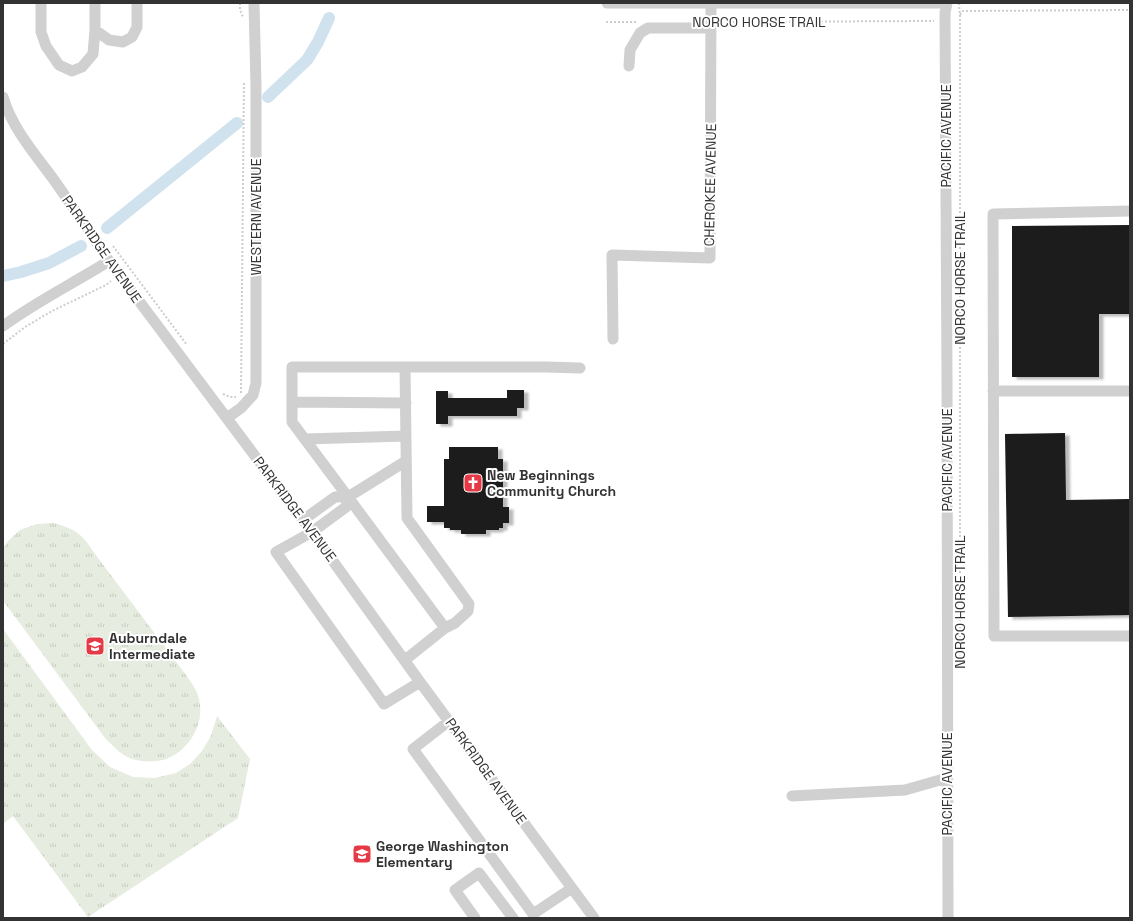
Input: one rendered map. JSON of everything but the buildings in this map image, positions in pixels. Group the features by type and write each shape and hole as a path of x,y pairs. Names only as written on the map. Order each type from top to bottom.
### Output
{"street":[{"path":"41,3 41,32 46,46 59,65 72,71 82,67 93,54 95,3"},
{"path":"95,30 109,40 123,42 132,37 137,27 137,3"},
{"name":"WESTERN AVENUE","path":"227,418 241,408 253,395 256,383 256,86 254,3"},
{"path":"607,3 940,3"},
{"name":"CHEROKEE AVENUE","path":"613,338 612,255 710,258 711,3"},
{"name":"PACIFIC AVENUE","path":"947,3 945,21 948,918"},
{"path":"629,66 630,50 640,33 648,28 711,25"},
{"name":"PARKRIDGE AVENUE","path":"3,97 10,118 84,222 109,261 312,532 592,917"},
{"path":"1130,211 993,214 994,636 1130,636"},
{"path":"3,326 46,298 109,261"},
{"path":"445,628 292,422 292,367 580,368"},
{"path":"405,367 407,518 469,604 468,611 455,623 445,628 405,660"},
{"path":"993,391 1130,391"},
{"path":"292,402 406,403"},
{"path":"304,439 406,436"},
{"path":"303,520 335,497 348,497 406,461"},
{"path":"348,497 346,508 312,532 276,552 384,704 420,682"},
{"path":"449,721 413,749 533,914 572,888"},
{"path":"792,796 905,790 947,778"},
{"path":"475,918 455,890 479,873 513,918"}],"path":[{"name":"NORCO HORSE TRAIL","path":"959,3 960,664"},
{"path":"960,16 963,11 1130,10"},
{"name":"NORCO HORSE TRAIL","path":"711,25 945,21"},
{"path":"606,22 636,22"},
{"path":"221,391 230,397 237,397 241,393 244,94"},
{"path":"112,244 190,349"},
{"path":"3,344 26,327 52,311 106,285 129,268"}],"green space":[{"path":"54,523 74,531 82,537 195,689 200,705 199,723 191,739 171,757 159,761 140,761 128,757 114,747 105,738 3,600 3,549 8,541 20,530 37,524"},
{"path":"3,629 92,750 110,767 133,777 155,778 176,773 190,764 202,751 211,736 217,716 250,759 238,818 88,917 13,816 3,824"}],"waterway":[{"path":"268,97 307,60 318,42 329,18"},
{"path":"107,228 237,123"},
{"path":"3,276 49,263 81,246"}],"place":[{"name":"New Beginnings Community Church","path":"473,483"},
{"name":"Auburndale Intermediate","path":"95,646"},
{"name":"George Washington Elementary","path":"362,854"}]}
